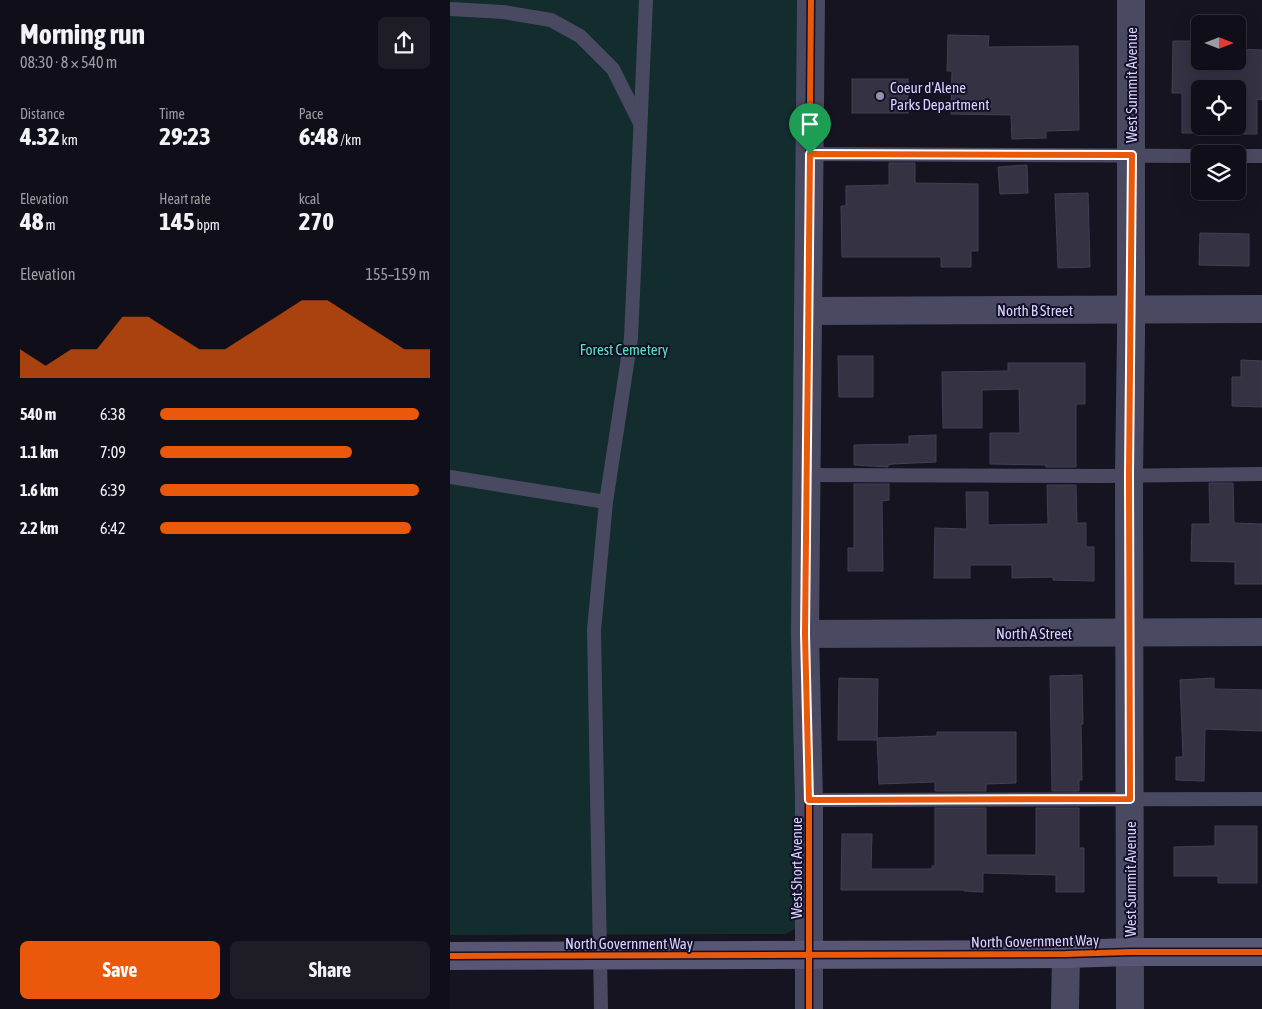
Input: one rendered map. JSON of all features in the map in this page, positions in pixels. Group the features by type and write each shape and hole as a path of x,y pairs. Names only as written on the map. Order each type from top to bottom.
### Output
{"main road":[{"name":"North Government Way","path":"450,956 809,956 1262,952"}],"street":[{"name":"West Short Avenue","path":"809,956 809,800 805,634 811,0"},
{"name":"West Summit Avenue","path":"1130,1009 1129,475 1132,309 1131,0"},
{"name":"North B Street","path":"808,311 1262,309"},
{"name":"North A Street","path":"805,634 1262,632"},
{"path":"1065,1009 1066,954"},
{"path":"809,956 809,1009"}],"lane":[{"path":"600,956 594,630 606,502 630,338 646,0"},
{"path":"450,9 503,12 551,20 580,36 613,69 640,123"},
{"path":"810,154 1191,156"},
{"path":"1246,156 1262,156"},
{"path":"807,475 1262,474"},
{"path":"450,477 606,502"},
{"path":"809,800 1262,799"},
{"name":"North Government Way","path":"600,956 601,1009"}],"green space":[{"name":"Forest Cemetery","path":"450,0 799,0 795,929 786,934 450,935"}],"building":[{"path":"948,35 989,36 988,47 1078,46 1079,130 1046,131 1046,138 1012,139 1011,115 951,114 952,71 947,71"},
{"path":"1173,41 1191,41 1191,70 1246,70 1246,49 1262,50 1262,100 1257,99 1257,134 1246,134 1246,80 1191,80 1191,133 1182,133 1182,93 1172,93"},
{"name":"Coeur d'Alene Parks Department","path":"852,79 908,79 908,113 852,113"},
{"path":"889,163 915,163 915,183 978,184 978,251 971,251 971,267 941,267 941,257 842,257 841,206 846,206 846,186 889,185"},
{"path":"1027,165 1028,193 1000,194 998,167"},
{"path":"1088,193 1090,267 1058,268 1055,194"},
{"path":"1200,233 1249,234 1249,266 1199,265"},
{"path":"838,356 873,356 873,397 839,397"},
{"path":"1241,360 1262,361 1262,407 1232,406 1232,377 1241,377"},
{"path":"1008,363 1085,363 1085,404 1076,404 1076,467 990,464 990,433 1020,433 1019,389 982,390 982,428 943,428 942,372 1008,371"},
{"path":"936,435 936,462 892,464 888,465 888,467 854,465 854,445 909,444 909,436"},
{"path":"1209,483 1233,483 1234,523 1262,524 1262,584 1235,584 1235,562 1191,561 1192,524 1210,524"},
{"path":"854,484 889,484 889,500 882,501 883,571 848,571 848,548 854,548"},
{"path":"1047,485 1076,485 1077,523 1086,523 1086,547 1094,547 1094,581 1053,580 1053,577 1012,578 1012,565 970,565 970,578 934,578 935,528 967,529 966,492 988,492 988,525 1048,524"},
{"path":"1082,675 1082,780 1079,780 1079,791 1052,791 1050,676"},
{"path":"839,678 878,679 877,740 838,740"},
{"path":"1214,678 1214,689 1262,690 1262,731 1205,729 1204,781 1176,780 1176,757 1183,757 1180,680"},
{"path":"937,732 1016,732 1016,783 986,784 986,791 935,791 935,782 879,784 877,738 937,736"},
{"path":"935,808 986,808 986,855 1036,855 1036,808 1079,808 1079,848 1084,848 1084,892 1056,892 1056,875 983,873 983,892 964,890 841,890 842,834 872,834 871,869 932,869 932,866 935,866"},
{"path":"1215,826 1257,826 1257,883 1218,883 1218,876 1174,876 1174,847 1215,846"}],"cycle path":[{"path":"809,1009 809,800 805,634 811,0"},
{"path":"450,956 1262,952"}],"place":[{"name":"Coeur d'Alene Parks Department","path":"880,96"}],"route":[{"path":"810,154 1132,155 1132,334 1129,475 1130,799 809,800 805,634 810,154"}]}
